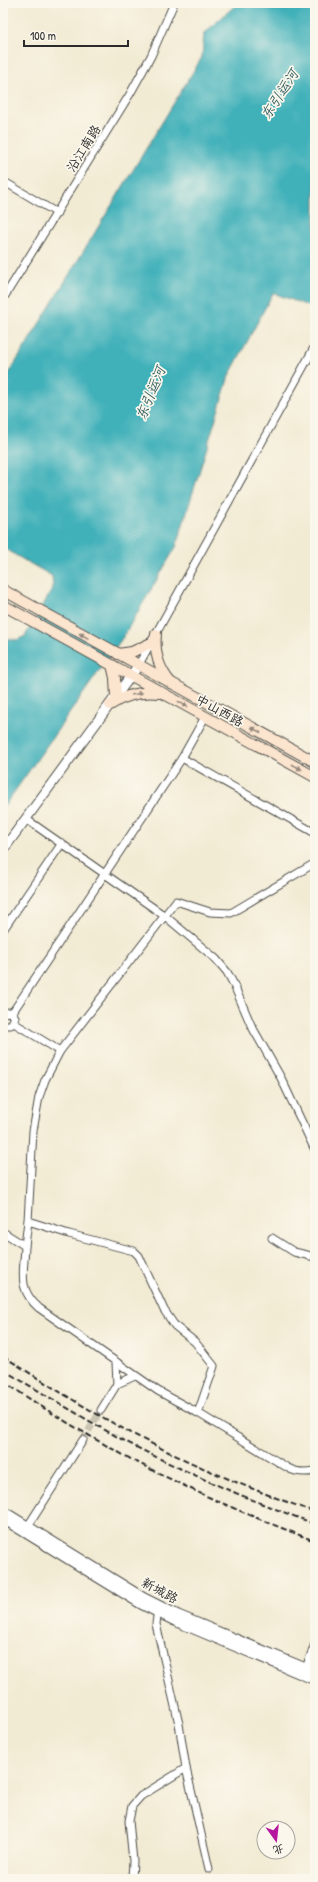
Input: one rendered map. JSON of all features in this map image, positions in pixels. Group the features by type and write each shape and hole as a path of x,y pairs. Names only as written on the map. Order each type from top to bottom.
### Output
{"main road":[{"name":"中山西路","path":"3,590 138,666 315,762"},
{"name":"中山西路","path":"3,605 131,677 315,777"},
{"path":"118,654 139,650 153,638 158,661 172,684"},
{"path":"112,665 116,678 113,701 137,693 151,692 166,695"}],"street":[{"name":"沿江南路","path":"3,299 141,76 174,3"},
{"path":"3,181 57,213"},
{"path":"3,850 138,666 315,346"},
{"path":"12,1013 182,758 205,717"},
{"path":"182,758 315,833"},
{"path":"26,819 166,916 216,959 227,972 251,1025 281,1078 315,1150"},
{"path":"3,930 62,843"},
{"path":"315,863 231,913 210,912 176,901 166,916 60,1051 45,1080 36,1115 25,1246 24,1283 25,1292 30,1301 158,1391 198,1413 295,1472 315,1471"},
{"path":"3,1014 7,1012 12,1013"},
{"path":"12,1013 15,1018 14,1023"},
{"path":"4,1026 14,1023 60,1051"},
{"path":"28,1221 69,1234 134,1251 139,1256 164,1310 175,1326 195,1342 214,1366 198,1413"},
{"path":"3,1232 25,1246"},
{"path":"272,1238 294,1252 315,1257"},
{"path":"101,1410 117,1384 116,1362"},
{"path":"117,1384 135,1376"},
{"path":"28,1526 83,1440"},
{"name":"新城路","path":"3,1511 118,1582 175,1622 315,1680"},
{"name":"新城路","path":"3,1520 114,1589 158,1609 311,1670"},
{"path":"158,1609 156,1624 179,1724 186,1768 209,1869"},
{"path":"311,1670 315,1644"},
{"path":"132,1879 133,1862 130,1821 132,1806 141,1796 186,1768"}],"water":[{"name":"东引运河","path":"238,3 315,3 315,300 311,307 273,293 229,376 176,547 123,637 3,808 3,638 17,640 25,636 53,588 52,576 3,548 3,383 202,57 204,33"}],"tunnel":[{"path":"83,1440 101,1410"}],"railway":[{"path":"3,1356 105,1419 143,1439 216,1474 315,1512"},
{"path":"3,1370 108,1432 170,1464 315,1524"},
{"path":"3,1381 31,1400 108,1446 166,1477 255,1517 315,1541"}]}
